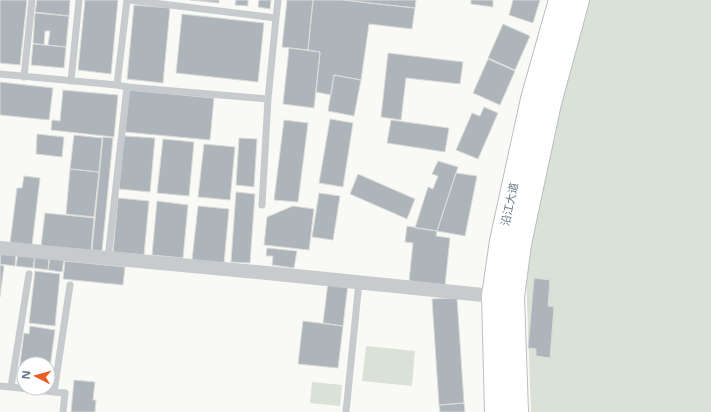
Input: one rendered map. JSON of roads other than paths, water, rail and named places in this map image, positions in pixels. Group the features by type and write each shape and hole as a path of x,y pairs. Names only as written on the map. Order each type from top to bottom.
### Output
{"main road":[{"name":"沿江大道","path":"496,412 493,296 501,241 532,99 560,0"},
{"name":"沿江大道","path":"517,412 513,297 520,244 550,103 578,0"}],"street":[{"path":"0,248 493,296"}],"lane":[{"path":"24,77 32,0"},
{"path":"71,81 79,0"},
{"path":"117,85 128,0 276,18"},
{"path":"262,205 268,99 278,0"},
{"path":"0,74 268,99"},
{"path":"108,258 127,86"},
{"path":"11,387 29,274"},
{"path":"346,412 359,282"},
{"path":"56,379 70,285"},
{"path":"0,386 16,388"},
{"path":"56,392 65,393 63,412"}]}
